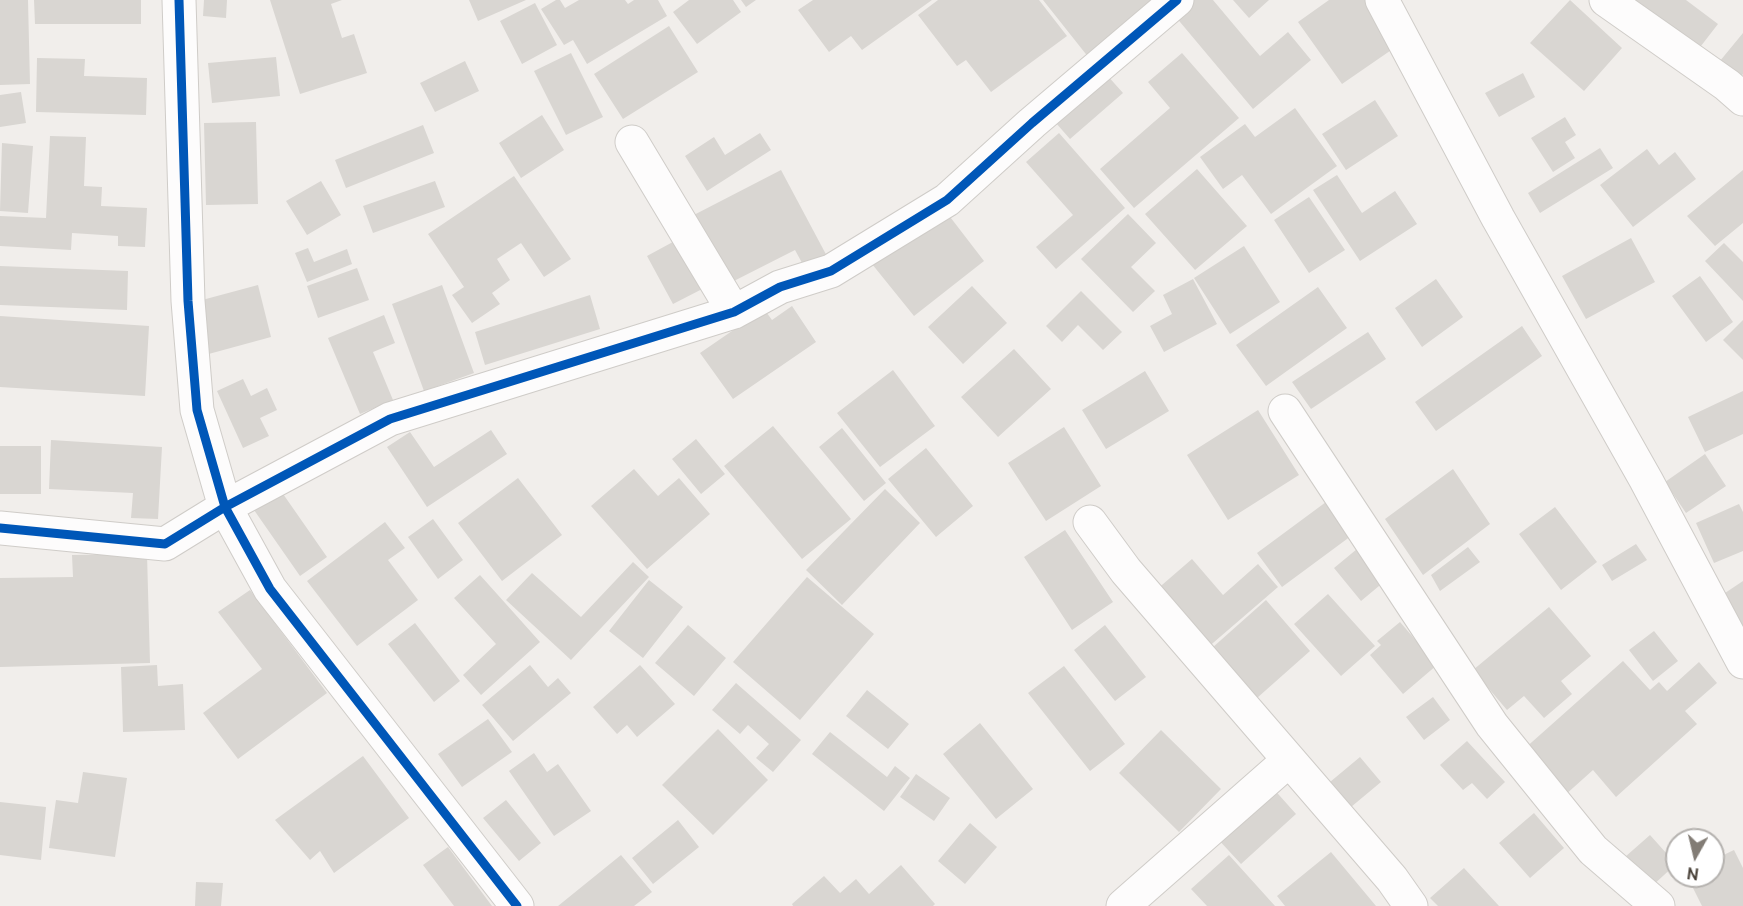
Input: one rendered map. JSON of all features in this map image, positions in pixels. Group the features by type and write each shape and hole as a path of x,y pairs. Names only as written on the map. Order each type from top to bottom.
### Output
{"street":[{"path":"179,0 188,301 197,410 225,507 270,589 517,906"},
{"path":"0,528 165,544 225,507 390,419 734,312 780,287 831,271 947,200 1032,123 1177,0"},
{"path":"1382,0 1498,218 1646,480 1743,662"},
{"path":"1606,0 1727,85 1743,99"},
{"path":"632,142 734,312"},
{"path":"1285,411 1492,725 1593,850 1658,906"},
{"path":"1090,522 1126,571 1392,879 1411,906"},
{"path":"1123,906 1288,761"}],"building":[{"path":"0,0 28,0 30,84 0,85"},
{"path":"34,0 141,0 141,24 35,24"},
{"path":"204,0 227,0 226,18 203,16"},
{"path":"270,0 342,0 331,4 342,38 354,34 367,73 300,94"},
{"path":"469,0 526,0 478,21"},
{"path":"560,0 565,8 579,0 625,0 628,4 634,0 658,0 667,16 587,64 573,40 564,45 541,9"},
{"path":"689,0 733,0 741,12 697,44 673,12"},
{"path":"741,0 756,0 746,7"},
{"path":"813,0 932,0 862,50 851,36 829,52 798,10"},
{"path":"938,0 1039,0 1067,36 991,92 966,60 957,66 918,15"},
{"path":"1043,0 1150,0 1155,6 1089,58"},
{"path":"1194,0 1213,0 1260,56 1288,32 1311,60 1253,109 1175,16"},
{"path":"1233,0 1269,0 1249,18"},
{"path":"1329,0 1369,0 1400,44 1342,84 1298,22"},
{"path":"1570,0 1622,48 1584,91 1530,43"},
{"path":"1622,0 1686,0 1718,24 1694,55"},
{"path":"535,3 557,45 522,64 500,21"},
{"path":"669,26 698,72 623,119 594,74"},
{"path":"1743,33 1743,74 1736,83 1715,67"},
{"path":"571,53 603,117 566,135 534,71"},
{"path":"1182,53 1239,118 1134,208 1100,169 1170,108 1148,82"},
{"path":"276,57 280,96 212,103 208,63"},
{"path":"37,58 85,59 84,76 147,78 146,115 36,112"},
{"path":"465,61 479,91 435,112 420,83"},
{"path":"1523,73 1535,97 1499,117 1485,93"},
{"path":"1106,74 1123,93 1070,139 1048,114"},
{"path":"21,92 26,123 0,127 0,95"},
{"path":"1375,100 1398,136 1346,170 1322,134"},
{"path":"1295,108 1337,166 1271,214 1242,175 1223,189 1200,157 1245,124 1255,137"},
{"path":"542,115 564,150 521,178 499,143"},
{"path":"1565,117 1576,135 1565,142 1575,158 1553,172 1531,138"},
{"path":"256,122 258,204 206,205 204,123"},
{"path":"423,125 434,153 346,188 335,160"},
{"path":"760,133 771,150 707,191 685,156 714,137 725,155"},
{"path":"1059,133 1125,208 1056,269 1036,247 1073,215 1026,162"},
{"path":"50,136 86,137 84,186 102,187 101,206 147,208 145,247 118,246 118,236 72,233 71,250 0,246 0,216 46,218"},
{"path":"2,143 33,146 28,213 0,211"},
{"path":"1600,148 1613,168 1540,213 1528,193"},
{"path":"1647,149 1659,165 1675,152 1696,179 1633,227 1600,185"},
{"path":"1197,169 1247,226 1195,270 1145,214"},
{"path":"781,170 829,260 807,272 795,250 724,286 688,218"},
{"path":"1743,170 1743,223 1715,246 1687,216"},
{"path":"1337,175 1362,213 1395,191 1417,224 1360,261 1313,190"},
{"path":"514,176 571,259 544,277 521,243 497,259 510,280 492,293 500,304 472,323 452,295 464,287 428,234"},
{"path":"321,181 341,215 307,235 286,201"},
{"path":"435,181 445,207 373,233 363,206"},
{"path":"1309,197 1345,250 1309,273 1274,220"},
{"path":"944,209 984,261 914,316 872,264"},
{"path":"1128,214 1156,243 1131,267 1155,291 1133,312 1081,259"},
{"path":"682,237 708,286 673,304 647,256"},
{"path":"1631,238 1655,282 1586,319 1562,276"},
{"path":"1724,243 1743,262 1743,301 1705,261"},
{"path":"1244,246 1280,302 1230,334 1194,278"},
{"path":"308,248 314,262 347,249 352,264 307,282 295,253"},
{"path":"0,266 128,271 127,310 0,305"},
{"path":"357,268 369,300 318,318 307,286"},
{"path":"1700,276 1733,322 1706,342 1672,296"},
{"path":"1193,279 1217,324 1164,352 1150,326 1172,314 1163,295"},
{"path":"1436,279 1463,317 1422,347 1395,308"},
{"path":"258,285 271,337 205,355 191,303"},
{"path":"442,285 474,373 424,391 392,304"},
{"path":"972,286 1007,323 963,364 928,327"},
{"path":"1318,287 1347,328 1266,386 1236,345"},
{"path":"1081,291 1122,332 1103,350 1078,325 1062,342 1046,326"},
{"path":"590,295 600,329 485,365 475,332"},
{"path":"792,306 816,342 733,399 700,353 764,309 772,320"},
{"path":"384,315 395,343 373,352 393,400 360,414 328,338"},
{"path":"0,316 149,326 145,396 0,387"},
{"path":"1743,320 1743,360 1723,340"},
{"path":"1522,326 1542,356 1436,431 1415,402"},
{"path":"1368,332 1386,359 1311,409 1292,382"},
{"path":"1014,349 1051,389 998,437 961,397"},
{"path":"893,370 935,426 880,467 837,413"},
{"path":"1145,371 1169,411 1106,449 1082,410"},
{"path":"243,379 251,396 267,388 277,410 260,418 269,436 243,448 217,391"},
{"path":"1743,391 1743,434 1705,452 1688,417"},
{"path":"1258,410 1299,475 1228,520 1187,455"},
{"path":"773,426 851,519 802,559 724,466"},
{"path":"1064,427 1101,486 1046,521 1008,463"},
{"path":"842,428 886,483 864,501 819,447"},
{"path":"491,430 507,454 427,507 387,447 410,432 434,467"},
{"path":"696,439 725,474 701,494 672,459"},
{"path":"51,440 162,447 158,519 131,518 133,493 49,489"},
{"path":"0,446 41,446 41,494 0,494"},
{"path":"926,448 973,506 936,537 888,479"},
{"path":"1705,454 1726,486 1686,513 1665,482"},
{"path":"634,469 658,496 679,478 710,514 647,569 591,506"},
{"path":"1453,469 1490,524 1423,575 1385,519"},
{"path":"518,478 562,535 502,581 458,523"},
{"path":"885,489 920,523 842,605 806,570"},
{"path":"281,491 327,557 300,576 254,510"},
{"path":"1326,502 1351,536 1282,587 1257,553"},
{"path":"1739,504 1743,512 1743,551 1714,563 1696,523"},
{"path":"1555,507 1597,562 1561,590 1519,534"},
{"path":"433,519 463,560 438,579 408,537"},
{"path":"385,522 405,548 388,560 418,600 357,646 307,581"},
{"path":"1065,530 1113,602 1072,630 1024,557"},
{"path":"1636,544 1647,560 1612,581 1602,565"},
{"path":"1468,547 1480,562 1440,591 1431,575"},
{"path":"1357,549 1385,581 1361,601 1334,568"},
{"path":"147,554 150,663 0,667 0,578 73,577 72,555"},
{"path":"1192,559 1223,595 1258,564 1278,587 1206,649 1155,591"},
{"path":"633,562 649,577 571,660 506,600 532,573 581,617"},
{"path":"480,575 540,642 481,695 463,675 496,644 454,598"},
{"path":"807,577 874,634 800,720 733,662"},
{"path":"649,580 683,607 643,658 609,631"},
{"path":"1743,581 1743,628 1719,597"},
{"path":"250,590 327,693 238,759 203,713 262,669 218,612"},
{"path":"1328,594 1375,646 1341,676 1294,624"},
{"path":"1266,600 1310,651 1257,698 1212,648"},
{"path":"1549,607 1591,656 1561,681 1572,694 1544,718 1524,696 1507,710 1473,670"},
{"path":"1400,622 1437,665 1403,694 1370,655 1381,645 1377,641"},
{"path":"415,623 460,681 434,702 388,644"},
{"path":"688,625 726,658 694,696 655,663"},
{"path":"1105,625 1146,677 1115,701 1074,650"},
{"path":"1654,631 1678,661 1653,681 1629,650"},
{"path":"1623,661 1650,690 1659,682 1667,691 1699,662 1717,683 1685,711 1697,724 1616,797 1593,770 1564,796 1523,750"},
{"path":"157,665 158,686 183,684 185,730 123,732 121,667"},
{"path":"530,665 548,687 558,678 571,693 513,741 482,705"},
{"path":"640,665 675,704 637,737 627,725 617,734 593,707"},
{"path":"1064,666 1125,744 1090,771 1028,693"},
{"path":"736,683 801,740 773,772 756,758 769,744 748,725 740,734 712,710"},
{"path":"867,690 909,724 888,749 846,716"},
{"path":"1433,697 1450,720 1424,740 1406,717"},
{"path":"488,719 512,752 462,787 438,754"},
{"path":"980,723 1033,789 996,819 943,754"},
{"path":"718,729 768,780 713,835 662,785"},
{"path":"1161,730 1221,789 1179,832 1119,773"},
{"path":"830,732 887,777 895,766 910,778 884,811 812,754"},
{"path":"1467,741 1505,782 1487,799 1472,783 1463,790 1440,765"},
{"path":"534,753 547,772 558,764 591,811 554,836 509,771"},
{"path":"363,756 409,818 334,873 320,851 310,860 275,820"},
{"path":"1360,757 1381,782 1351,807 1330,782"},
{"path":"83,772 127,778 115,857 49,848 56,800 78,803"},
{"path":"916,774 950,798 934,821 900,797"},
{"path":"1271,786 1296,814 1241,864 1216,837"},
{"path":"506,800 541,843 519,861 483,818"},
{"path":"0,802 46,807 41,860 0,855"},
{"path":"1534,813 1564,848 1530,878 1499,843"},
{"path":"678,820 699,847 653,884 632,858"},
{"path":"970,823 997,847 965,884 938,861"},
{"path":"1650,835 1665,852 1665,874 1651,887 1625,857"},
{"path":"448,847 492,906 454,906 423,865"},
{"path":"1734,850 1743,868 1743,906 1702,906 1693,888 1725,888 1725,854"},
{"path":"1331,852 1376,906 1285,906 1277,896"},
{"path":"621,855 652,892 634,906 558,906"},
{"path":"1229,855 1275,906 1207,906 1191,889"},
{"path":"901,865 935,904 933,906 793,906 792,904 824,876 840,893 856,879 869,894"},
{"path":"1464,868 1499,906 1438,906 1430,898"},
{"path":"196,882 223,883 221,906 195,906"}],"cycle path":[{"path":"179,0 188,301 197,410 225,507 270,589 517,906"},
{"path":"0,528 165,544 225,507 390,419 734,312 780,287 831,271 947,200 1032,123 1177,0"}]}
